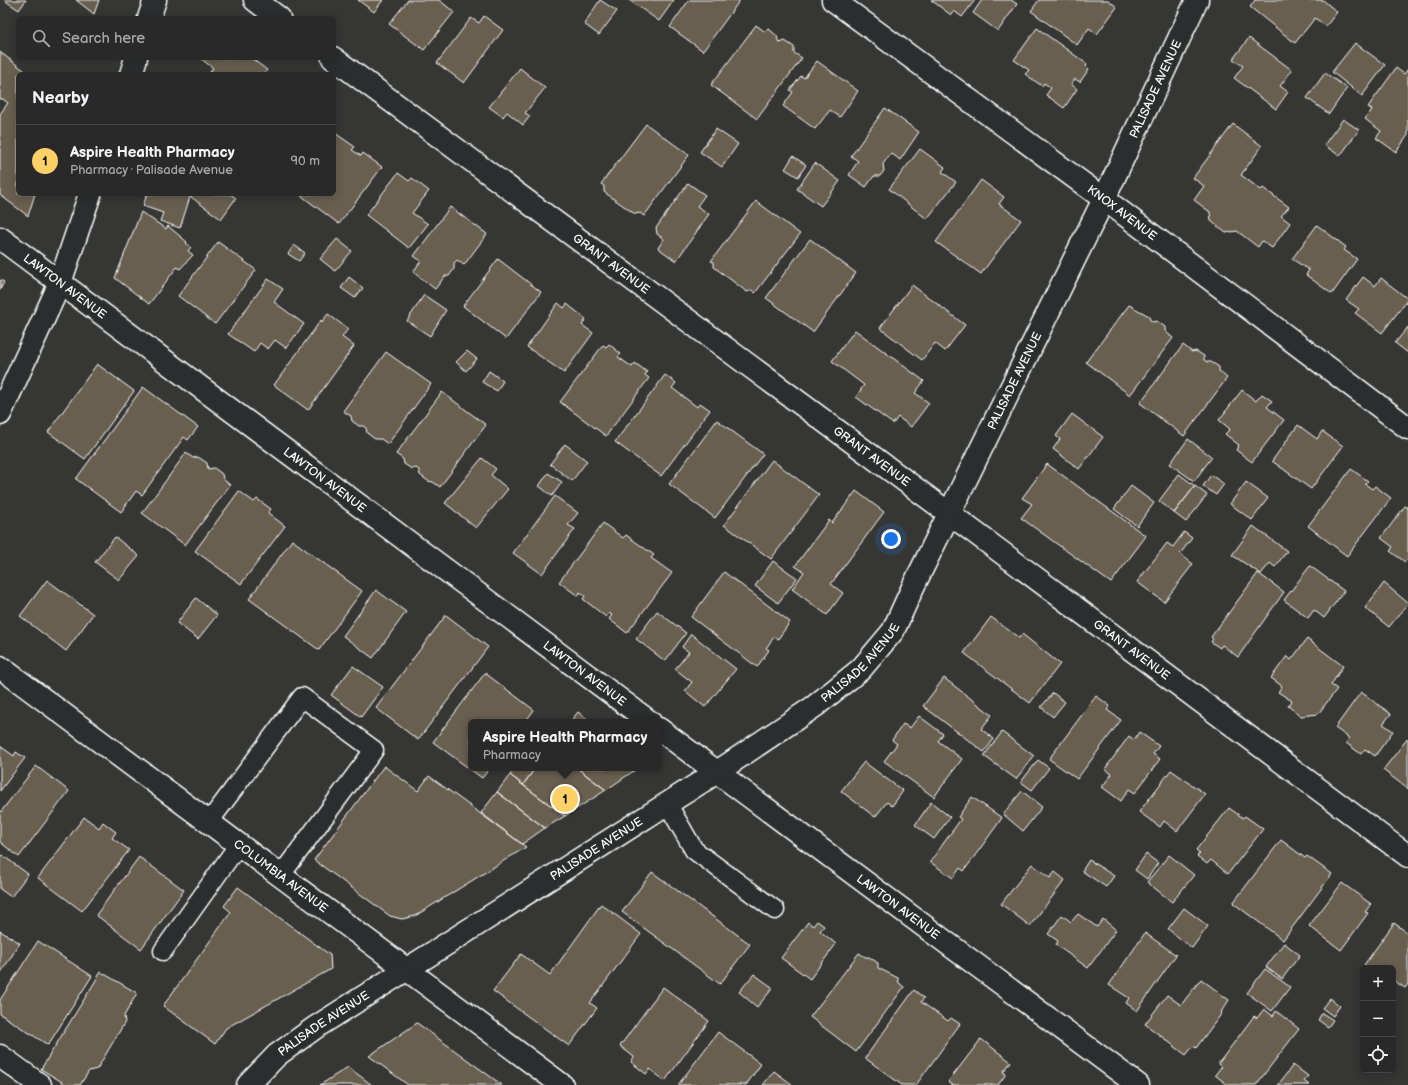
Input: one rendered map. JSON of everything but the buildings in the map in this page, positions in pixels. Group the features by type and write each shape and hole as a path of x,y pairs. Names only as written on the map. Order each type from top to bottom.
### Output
{"street":[{"path":"150,16 155,0"},
{"path":"255,0 276,16"},
{"name":"KNOX AVENUE","path":"833,0 1104,199 1408,428"},
{"name":"PALISADE AVENUE","path":"248,1085 277,1055 406,968 717,772 815,706 861,669 893,631 1104,199 1197,0"},
{"path":"131,72 135,60"},
{"name":"GRANT AVENUE","path":"336,60 950,514 1408,856"},
{"path":"0,414 60,283 89,196"},
{"name":"LAWTON AVENUE","path":"0,238 646,719"},
{"name":"COLUMBIA AVENUE","path":"0,667 562,1085"},
{"name":"LAWTON AVENUE","path":"662,730 1138,1085"},
{"path":"0,1056 40,1085"}],"lane":[{"path":"209,822 302,697 362,741 374,750 281,875"},
{"path":"667,803 694,850 775,910"},
{"path":"163,951 238,844"}],"place":[{"name":"Aspire Health Pharmacy","path":"565,799"}]}
